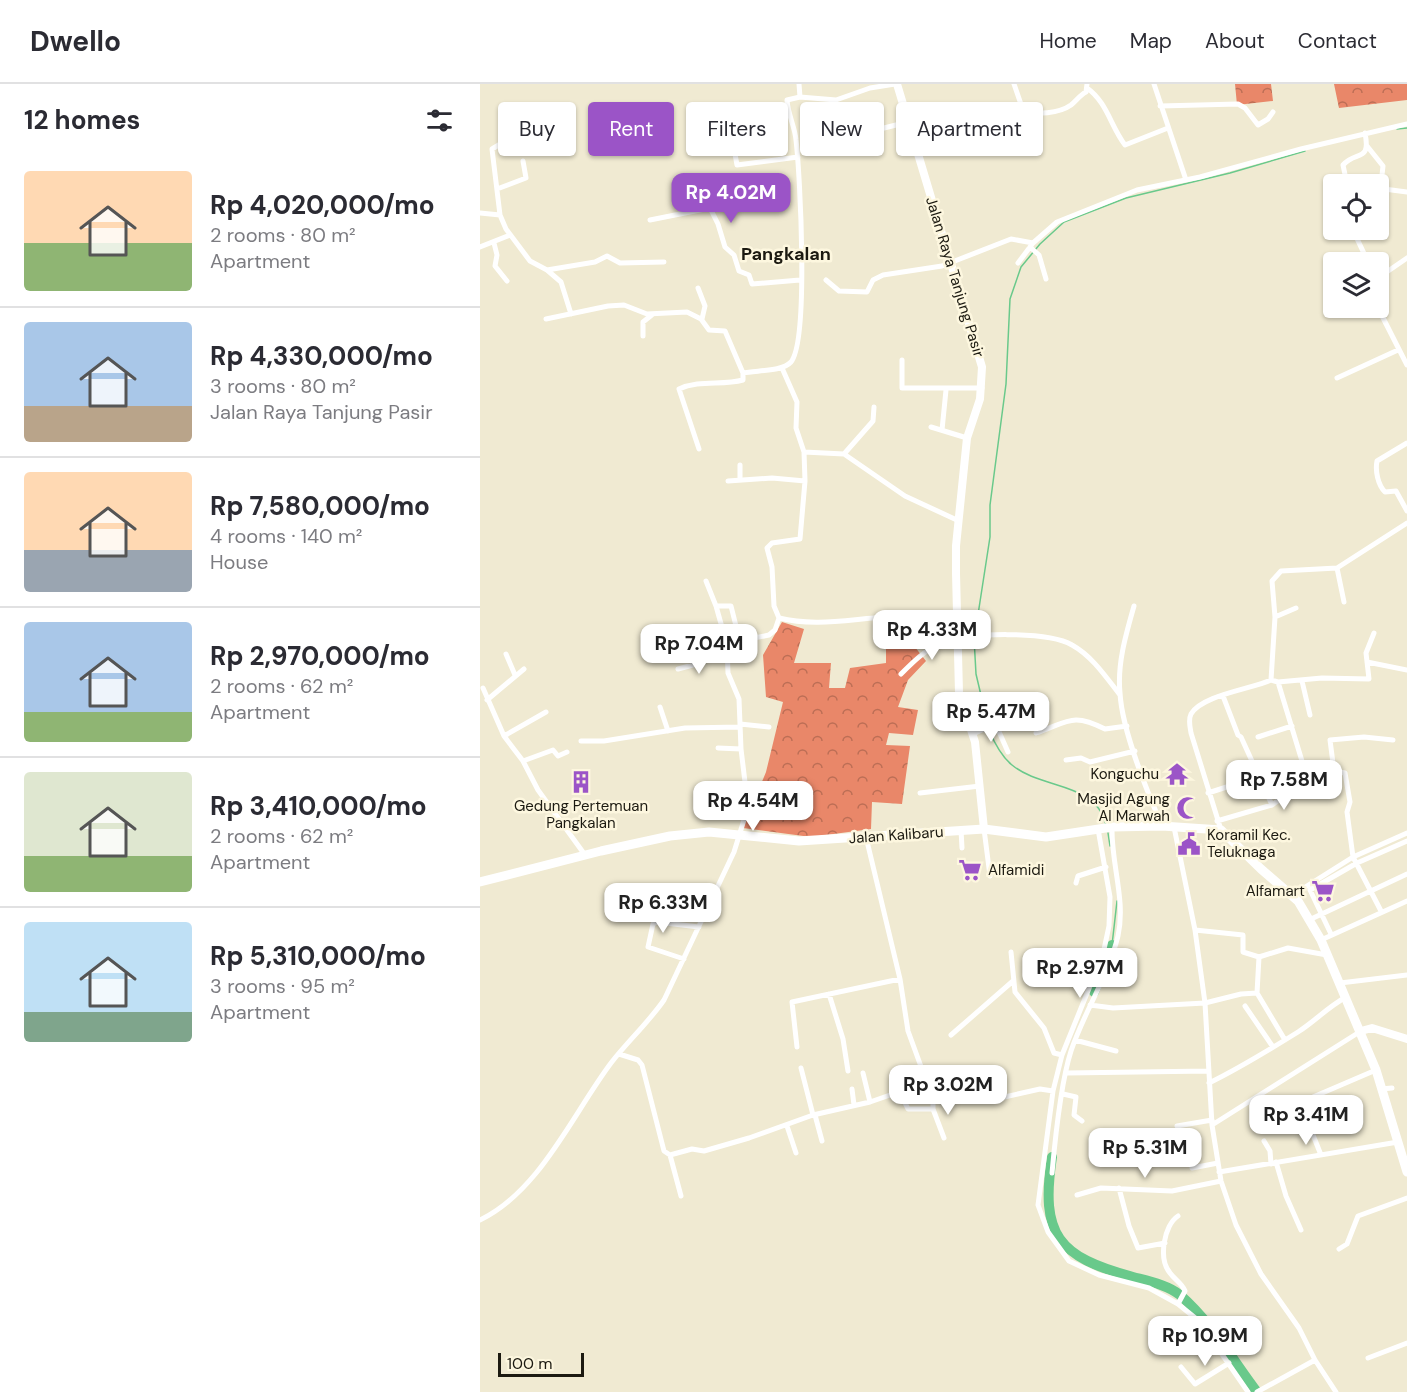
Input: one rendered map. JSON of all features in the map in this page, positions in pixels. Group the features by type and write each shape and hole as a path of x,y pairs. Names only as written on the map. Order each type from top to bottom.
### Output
{"main road":[{"name":"Jalan Kalibaru","path":"480,882 670,836 709,832 799,841 984,829 1046,837 1106,828 1219,825"},
{"path":"1219,825 1298,901 1321,940 1376,1070 1407,1173"}],"street":[{"path":"799,98 800,84"},
{"path":"743,373 782,368 790,363 800,321 798,157 788,99 836,100 870,88 896,84"},
{"name":"Jalan Raya Tanjung Pasir","path":"896,84 902,102"},
{"path":"1014,84 1021,108 1027,112 1065,109 1087,86 1096,94 1106,109 1125,145 1168,128"},
{"path":"1154,84 1186,180"},
{"path":"1160,106 1238,104 1245,108 1258,125 1269,119 1273,112"},
{"path":"1018,263 1031,246 1058,222 1137,190 1366,138 1407,124"},
{"path":"1346,174 1344,163 1363,155 1366,138"},
{"path":"1366,138 1383,166 1381,184 1384,189 1407,192"},
{"path":"498,145 492,149 500,215 510,235 530,261 547,270 565,288 571,314"},
{"path":"735,156 737,174"},
{"name":"Jalan Raya Tanjung Pasir","path":"919,156 981,357 982,388 967,438 956,546 960,638 959,693 977,732 984,829"},
{"path":"737,165 798,157"},
{"path":"497,189 526,178 523,160"},
{"path":"650,220 710,208 725,247 734,255 740,271 749,275 753,284 800,280"},
{"path":"480,213 500,215"},
{"path":"480,247 510,235"},
{"path":"826,280 839,291 867,292 873,280 883,274 923,270 952,262 1011,239 1031,246 1037,253 1046,279"},
{"path":"494,243 497,255 495,266 507,281"},
{"path":"547,270 595,262 607,256 620,263 664,262"},
{"path":"1389,271 1407,258"},
{"path":"698,288 705,306 702,319"},
{"path":"546,319 619,305 653,314 685,311 702,319 709,330 725,331 743,373 743,380 704,382 679,389 699,449"},
{"path":"643,336 643,324 653,314"},
{"path":"1383,318 1407,365"},
{"path":"1337,378 1398,350"},
{"path":"902,360 902,388 946,390 982,388"},
{"path":"678,669 693,665 694,651 772,633 779,618 774,606 772,567 767,548 772,543 801,539 805,481 804,452 796,428 797,402 782,368"},
{"path":"942,430 946,390"},
{"path":"844,454 873,421 874,407"},
{"path":"931,427 967,438"},
{"path":"1407,443 1377,461 1376,465 1379,486 1385,492 1396,491 1407,511"},
{"path":"804,452 844,454 905,496 959,521"},
{"path":"740,465 740,480"},
{"path":"728,481 772,478 805,481"},
{"path":"1305,771 1292,726 1274,681 1275,617 1272,581 1281,571 1337,568 1407,523"},
{"path":"1337,568 1344,602"},
{"path":"480,1220 511,1201 553,1150 619,1054 649,1022 664,1000 741,834 748,800 737,693 728,673 727,645 706,581"},
{"path":"716,606 731,606 740,642"},
{"path":"1134,606 1123,646 1120,695 1135,751 1162,826"},
{"path":"1275,617 1296,608"},
{"path":"779,618 798,623 819,623 887,617 958,617"},
{"path":"1332,764 1305,771 1291,780 1286,795 1272,805 1219,825 1208,793 1189,719 1196,708 1223,696 1274,681 1322,678 1369,680 1368,646 1374,633"},
{"path":"901,674 923,653 938,644 960,638 1004,634 1053,637 1069,643 1094,662 1120,695"},
{"path":"506,654 515,675"},
{"path":"1367,662 1407,670"},
{"path":"487,700 524,669"},
{"path":"1302,681 1310,715"},
{"path":"483,688 504,736 523,761 538,790 585,855"},
{"path":"1223,696 1238,735 1242,737 1272,805"},
{"path":"660,707 668,731"},
{"path":"504,736 546,712"},
{"path":"977,732 1013,716"},
{"path":"1036,733 1068,720 1093,721 1105,729 1127,726"},
{"path":"581,741 604,741 668,731 740,725 770,727"},
{"path":"994,726 1008,752"},
{"path":"1258,737 1292,726"},
{"path":"1381,911 1372,888 1353,857 1347,812 1350,802 1345,773 1334,772 1331,738 1364,737 1393,740"},
{"path":"718,748 741,749"},
{"path":"523,761 553,750 558,756 567,752"},
{"path":"1066,760 1081,758 1090,762 1135,751"},
{"path":"1208,793 1239,783"},
{"path":"920,793 980,786"},
{"path":"1174,827 1195,930 1205,1003 1212,1123 1221,1181 1236,1226 1261,1274 1299,1328 1315,1360 1336,1392"},
{"path":"1106,828 1106,867 1110,897 1109,926 1097,968 1062,1055 1053,1091 1038,1205 1048,1232 1069,1261 1083,1270 1181,1299 1248,1392"},
{"path":"1052,1173 1063,1094 1075,1041 1105,975 1119,927 1120,899 1111,843 1106,828"},
{"path":"984,829 990,876"},
{"path":"961,830 962,848"},
{"path":"1291,896 1321,875 1353,857 1407,833"},
{"path":"670,1155 692,1149 704,1151 787,1126 814,1115 870,1102 899,1090 923,1070 908,1031 900,979 866,837"},
{"path":"1331,934 1310,890 1357,863 1407,841"},
{"path":"1076,883 1076,877 1106,867"},
{"path":"1309,920 1407,873"},
{"path":"1321,940 1407,901"},
{"path":"684,959 647,946 653,924 657,922 699,927"},
{"path":"1195,930 1243,935 1244,952 1259,957 1288,948 1327,955"},
{"path":"1011,952 1012,981 1019,999 1044,1028 1053,1051 1062,1055"},
{"path":"1259,957 1257,993 1285,1040"},
{"path":"1033,983 1068,962 1097,968"},
{"path":"1340,983 1407,975"},
{"path":"797,1047 790,1004 801,998 900,979"},
{"path":"951,1035 1012,981"},
{"path":"1090,1005 1113,1008 1205,1003 1241,994 1257,993"},
{"path":"829,994 843,1039 848,1071"},
{"path":"1209,1083 1285,1040 1323,1014 1328,1006 1346,997"},
{"path":"1245,1006 1273,1047"},
{"path":"1177,1126 1212,1123 1361,1031 1372,1028 1407,1039"},
{"path":"1075,1041 1116,1051"},
{"path":"619,1054 638,1059 642,1065 664,1151 670,1155 681,1196"},
{"path":"801,1068 822,1141"},
{"path":"1313,1097 1376,1070"},
{"path":"1067,1073 1209,1071"},
{"path":"863,1073 870,1102"},
{"path":"1382,1089 1392,1088"},
{"path":"852,1089 854,1105"},
{"path":"1000,1098 1040,1089 1053,1091"},
{"path":"899,1090 908,1109 933,1109"},
{"path":"1063,1094 1076,1097 1074,1115 1082,1121"},
{"path":"933,1097 933,1109 944,1138"},
{"path":"1307,1120 1322,1155"},
{"path":"787,1126 796,1153"},
{"path":"1264,1142 1301,1230"},
{"path":"1219,1172 1398,1142"},
{"path":"1192,1168 1218,1163"},
{"path":"1077,1196 1093,1189 1172,1191 1221,1181"},
{"path":"1119,1188 1129,1226 1138,1248 1166,1243"},
{"path":"1339,1249 1347,1244 1358,1216 1407,1198"},
{"path":"1178,1216 1167,1229 1166,1243 1167,1269 1184,1287 1181,1299"},
{"path":"1368,1358 1407,1343"},
{"path":"1206,1354 1216,1345"},
{"path":"1260,1391 1315,1360"},
{"path":"1181,1366 1196,1384 1229,1364"}],"green space":[{"path":"1235,84 1271,84 1273,101 1237,105"},
{"path":"1334,84 1407,84 1407,100 1339,108"},
{"path":"782,622 804,629 794,663 831,663 829,688 845,688 850,668 886,663 886,637 911,642 926,661 908,680 898,707 918,710 913,735 889,733 886,745 910,746 902,804 872,802 871,829 811,837 743,828 766,772 783,702 766,697 763,655"}],"waterway":[{"path":"1397,129 1407,128"},
{"path":"975,634 990,537 990,505 1006,384 1010,299 1021,267 1040,244 1064,222 1126,198 1230,173 1305,151"},
{"path":"974,638 976,674 988,725"},
{"path":"989,730 999,749 1012,765 1038,779 1080,793 1100,811 1106,825"},
{"path":"1108,833 1110,846"},
{"path":"1112,945 1117,901"},
{"path":"1094,992 1112,945"},
{"path":"1052,1157 1049,1206 1053,1224 1060,1239 1071,1251 1087,1261 1164,1286 1180,1295 1212,1329 1257,1392"}],"place":[{"name":"Konguchu","path":"1177,774"},
{"name":"Gedung Pertemuan Pangkalan","path":"581,782"},
{"name":"Masjid Agung Al Marwah","path":"1188,808"},
{"name":"Koramil Kec. Teluknaga","path":"1189,844"},
{"name":"Alfamidi","path":"970,870"},
{"name":"Alfamart","path":"1323,891"}],"district":[{"name":"Pangkalan","path":"786,254"}]}
